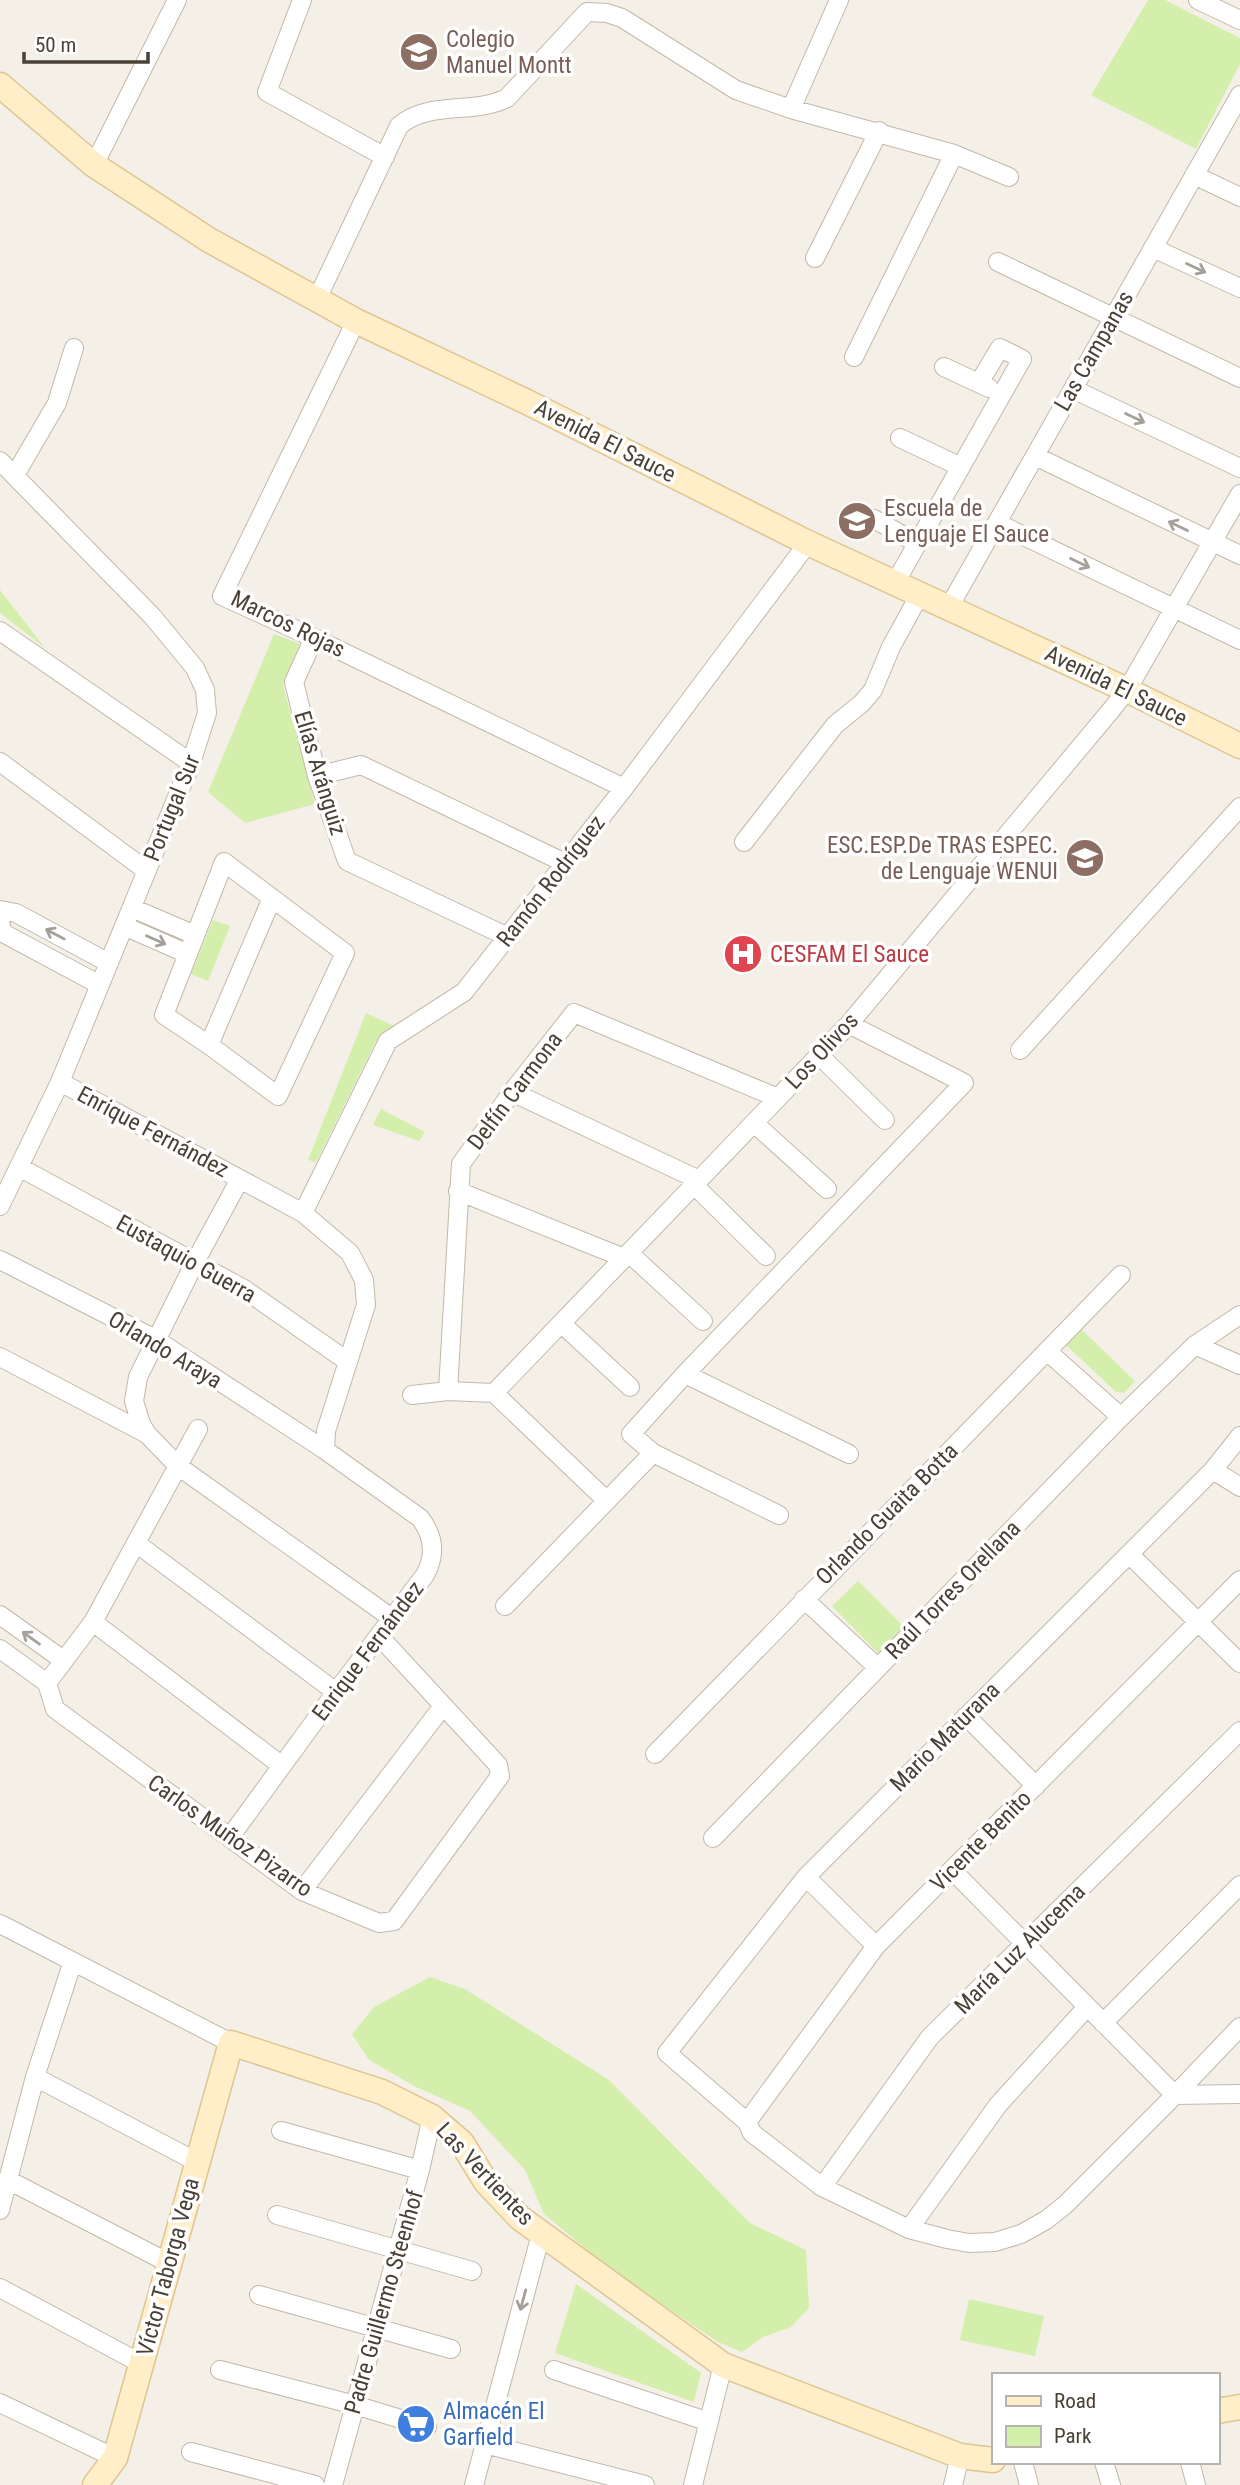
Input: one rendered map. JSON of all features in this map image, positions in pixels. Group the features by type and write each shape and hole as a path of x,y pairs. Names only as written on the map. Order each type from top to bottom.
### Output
{"street":[{"path":"94,165 177,0"},
{"path":"302,0 267,92 385,157"},
{"path":"791,109 839,0"},
{"path":"1198,0 1240,20"},
{"path":"317,299 395,132 411,117 425,112 491,105 507,98 587,12 607,13 622,18 736,90 791,109 879,131 954,154 1009,177"},
{"name":"Avenida El Sauce","path":"0,85 94,165 209,240 356,321 525,401 808,543 1127,690 1240,746"},
{"name":"Las Campanas","path":"949,607 1194,175 1238,103"},
{"path":"816,258 879,131"},
{"path":"854,357 954,154"},
{"path":"1194,175 1240,197"},
{"path":"1153,248 1240,288"},
{"path":"998,262 1240,378"},
{"name":"Marcos Rojas","path":"356,321 222,596 624,788"},
{"path":"15,475 57,403 74,348"},
{"path":"895,583 1022,359 1000,348 979,383"},
{"path":"944,367 1002,394"},
{"path":"1073,389 1240,468"},
{"path":"900,438 961,467"},
{"path":"1035,456 1240,555"},
{"name":"Portugal Sur","path":"0,461 152,616 195,668 205,690 207,713 191,763 60,1082 19,1167 5,1180 0,1206"},
{"name":"Los Olivos","path":"494,1393 849,1024 1127,690 1240,494"},
{"path":"874,519 918,544"},
{"path":"997,523 1240,640"},
{"name":"Ramón Rodríguez","path":"303,1213 388,1041 464,992 624,788 808,543"},
{"path":"744,842 829,732 868,697 904,620 920,594"},
{"path":"0,633 191,763"},
{"name":"Elías Aránguiz","path":"314,638 294,682 317,776 347,861 508,937"},
{"path":"0,762 147,872"},
{"path":"317,776 361,765 565,863"},
{"path":"1020,1049 1240,807"},
{"path":"224,862 272,898 345,953 278,1096 164,1015 224,862"},
{"path":"209,1045 272,898"},
{"path":"132,908 195,935"},
{"path":"4,923 109,963"},
{"path":"4,923 100,985"},
{"path":"124,926 188,954"},
{"name":"Delfín Carmona","path":"448,1391 461,1164 512,1092 574,1013 778,1098"},
{"path":"779,1515 653,1453 631,1434 685,1374 964,1083 849,1024"},
{"path":"819,1055 885,1120"},
{"name":"Enrique Fernández","path":"60,1082 303,1213 350,1253 364,1280 366,1304 326,1431 325,1450 420,1518 430,1534 432,1552 429,1568 230,1837"},
{"path":"512,1092 697,1182 766,1255"},
{"path":"754,1123 827,1189"},
{"name":"Eustaquio Guerra","path":"19,1167 244,1289 347,1361"},
{"path":"240,1178 155,1339 138,1377 135,1389 136,1413 147,1434 178,1466 393,1619"},
{"path":"458,1191 626,1256 703,1321"},
{"name":"Orlando Araya","path":"0,1260 155,1339 325,1450"},
{"name":"Orlando Guaita Botta","path":"654,1754 1121,1275"},
{"name":"Raúl Torres Orellana","path":"713,1838 1121,1417 1195,1345 1240,1315"},
{"path":"561,1323 630,1387"},
{"path":"1195,1345 1240,1366"},
{"path":"1047,1352 1121,1417"},
{"path":"0,1357 147,1434"},
{"path":"685,1374 849,1454"},
{"path":"412,1395 448,1391 494,1393 607,1501"},
{"path":"47,1683 93,1622 198,1429"},
{"name":"Mario Maturana","path":"747,2122 667,2053 806,1877 1213,1471 1240,1436"},
{"path":"505,1606 653,1453"},
{"path":"1213,1471 1240,1487"},
{"path":"136,1543 336,1692"},
{"path":"1129,1554 1240,1663"},
{"name":"Vicente Benito","path":"747,2122 876,1947 1240,1580"},
{"path":"804,1599 877,1668"},
{"path":"0,1615 63,1660"},
{"path":"93,1622 282,1766"},
{"name":"Carlos Muñoz Pizarro","path":"0,1649 47,1683 55,1709 145,1777 303,1891 379,1923 394,1922 500,1776 498,1765 380,1637"},
{"path":"303,1891 443,1706"},
{"path":"966,1716 1036,1786"},
{"name":"María Luz Alucema","path":"822,2187 930,2037 1240,1731"},
{"path":"952,1870 1175,2095 1240,2094"},
{"path":"806,1877 876,1947"},
{"path":"1103,2023 1240,1885"},
{"name":"Las Vertientes","path":"0,1924 72,1964 231,2043 382,2092 432,2117 462,2143 486,2182 520,2218 723,2365 960,2456 992,2460"},
{"path":"0,2210 35,2077 72,1964"},
{"path":"909,2229 998,2105 1087,2007"},
{"path":"747,2122 752,2133 822,2187 909,2229 969,2243 995,2242 1021,2234 1065,2205 1240,2026"},
{"name":"Víctor Taborga Vega","path":"95,2485 115,2459 231,2043"},
{"path":"35,2077 197,2162"},
{"name":"Padre Guillermo Steenhof","path":"333,2485 420,2170 432,2117"},
{"path":"281,2131 420,2170"},
{"path":"8,2180 169,2263"},
{"path":"277,2215 472,2271"},
{"path":"474,2485 541,2234"},
{"path":"0,2288 142,2364"},
{"path":"259,2295 377,2326 451,2349"},
{"path":"693,2485 723,2365"},
{"path":"220,2370 427,2427"},
{"path":"554,2370 709,2423"},
{"path":"0,2403 115,2459"},
{"path":"485,2444 645,2485"},
{"path":"191,2452 315,2485"},
{"path":"953,2485 960,2456"},
{"path":"1024,2464 1029,2485"},
{"path":"1105,2464 1111,2485"},
{"path":"1190,2464 1196,2485"}],"green space":[{"path":"1148,0 1165,0 1240,38 1240,64 1196,149 1091,95"},
{"path":"0,590 45,648 0,613"},
{"path":"274,634 300,644 283,685 315,804 245,823 208,792"},
{"path":"213,920 230,926 208,981 191,974"},
{"path":"366,1013 394,1026 376,1041 316,1162 308,1160"},
{"path":"381,1109 425,1132 419,1141 373,1125"},
{"path":"1079,1327 1135,1381 1124,1393 1116,1392 1065,1344"},
{"path":"858,1581 904,1627 878,1653 832,1606"},
{"path":"430,1977 465,1989 609,2080 750,2223 806,2250 809,2308 791,2327 763,2337 742,2352 718,2342 611,2270 544,2214 525,2170 470,2111 416,2087 369,2060 352,2034 374,2007"},
{"path":"576,2284 701,2373 694,2402 555,2353"},
{"path":"969,2299 1044,2316 1035,2356 960,2340"}],"place":[{"name":"Colegio Manuel Montt","path":"419,52"},
{"name":"Escuela de Lenguaje El Sauce","path":"857,521"},
{"name":"ESC.ESP.De TRAS ESPEC. de Lenguaje WENUI","path":"1085,858"},
{"name":"CESFAM El Sauce","path":"743,954"},
{"name":"Almacén El Garfield","path":"416,2424"}]}
